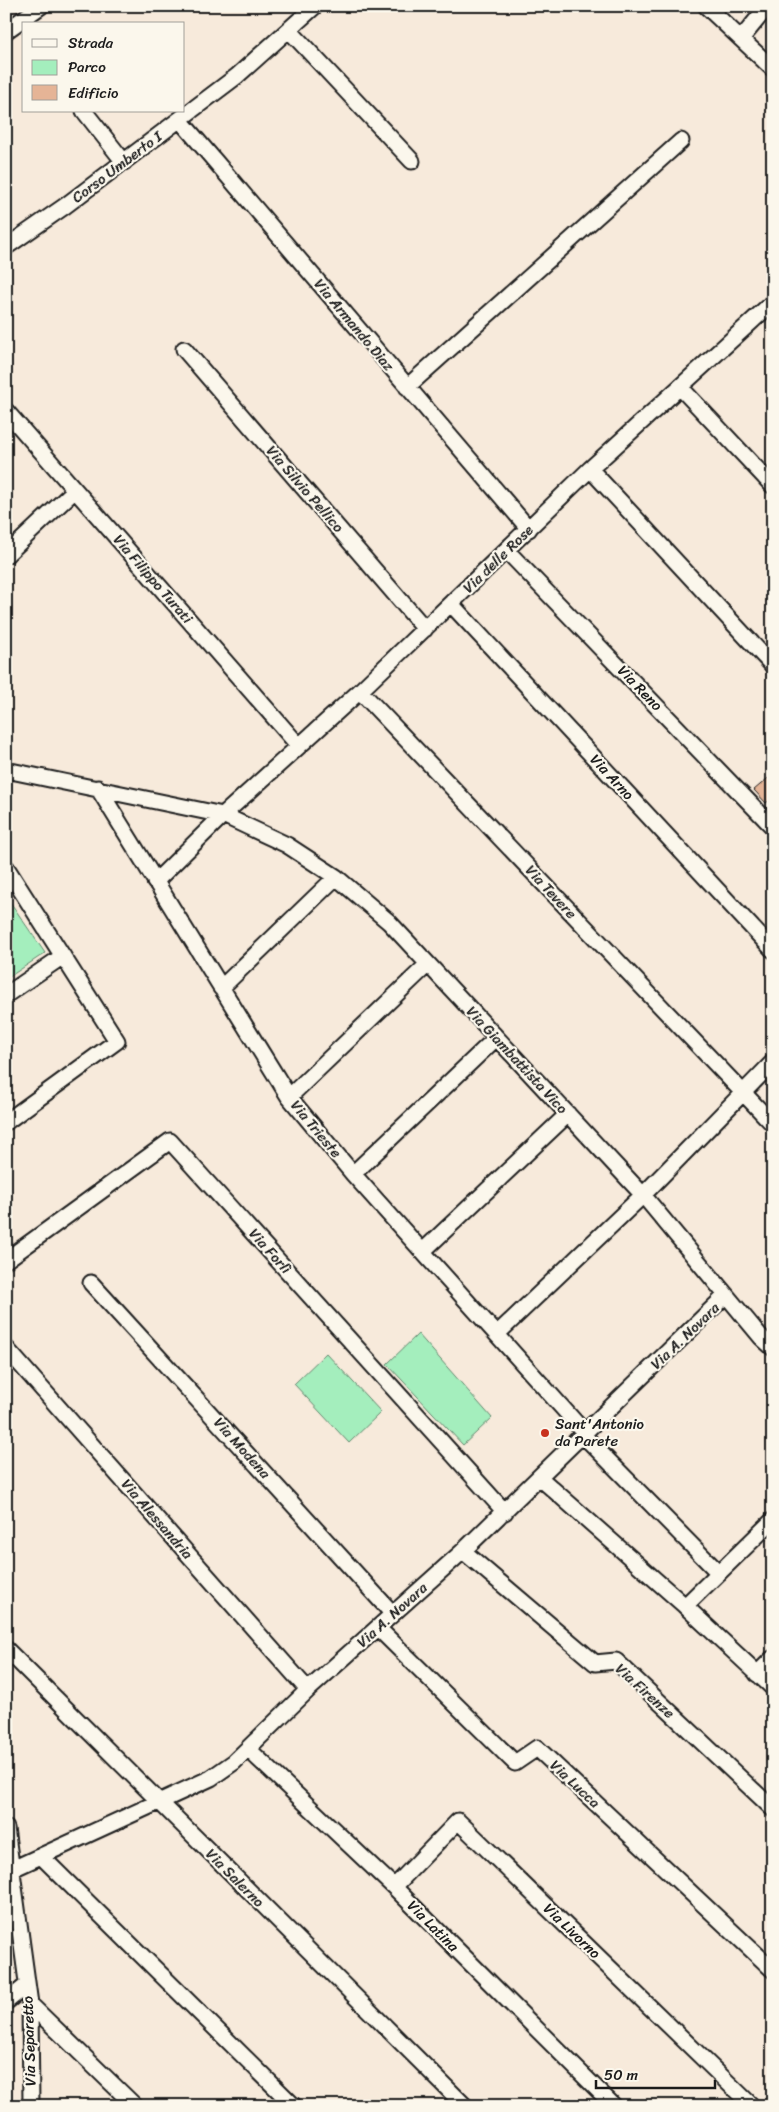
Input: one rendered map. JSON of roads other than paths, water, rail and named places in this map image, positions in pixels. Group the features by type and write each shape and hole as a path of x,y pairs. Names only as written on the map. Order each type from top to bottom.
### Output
{"street":[{"path":"23,22 41,6"},
{"name":"Corso Umberto I","path":"6,247 124,162 237,76 315,6"},
{"path":"706,6 773,68"},
{"path":"741,39 768,6"},
{"path":"289,30 412,161"},
{"path":"85,112 124,162"},
{"name":"Via Armando Diaz","path":"180,120 529,529"},
{"path":"407,388 681,141"},
{"name":"Via delle Rose","path":"155,882 223,815 360,691 590,470 772,304"},
{"name":"Via Silvio Pellico","path":"184,349 425,629"},
{"path":"680,387 773,486"},
{"name":"Via Filippo Turati","path":"6,411 299,746"},
{"path":"590,470 773,666"},
{"path":"6,555 75,490"},
{"name":"Via Reno","path":"507,550 773,827"},
{"name":"Via Arno","path":"451,604 773,950"},
{"name":"Via Tevere","path":"360,691 742,1094 773,1124"},
{"name":"Via Giambattista Vico","path":"6,770 223,815 287,845 336,877 389,922 568,1114 643,1195 761,1337 773,1348"},
{"name":"Via Trieste","path":"98,788 289,1098 353,1174 584,1434 719,1573"},
{"path":"6,867 117,1041 6,1122"},
{"path":"221,988 336,877"},
{"path":"6,995 63,956"},
{"path":"289,1098 428,964"},
{"path":"353,1174 496,1038"},
{"path":"497,1334 643,1195 773,1062"},
{"path":"423,1251 568,1114"},
{"name":"Via Forlì","path":"6,1260 170,1141 505,1512"},
{"name":"Via Modena","path":"91,1283 392,1614"},
{"name":"Via A. Novara","path":"9,1871 212,1778 248,1749 308,1690 505,1512 726,1295"},
{"name":"Via Alessandria","path":"6,1348 308,1690"},
{"path":"539,1477 685,1606 773,1688"},
{"path":"685,1606 773,1520"},
{"name":"Via Firenze","path":"463,1551 595,1663 616,1661 773,1809"},
{"name":"Via Lucca","path":"378,1628 515,1763 537,1748 773,1970"},
{"name":"Via Salerno","path":"6,1649 465,2106"},
{"path":"756,1674 773,1658"},
{"name":"Via Latina","path":"248,1749 394,1887 614,2106"},
{"name":"Via Livorno","path":"394,1887 458,1821 752,2106"},
{"name":"Via Separetto","path":"6,1828 9,1871 30,2004 31,2106"},
{"path":"41,1856 294,2106"},
{"path":"6,2002 27,1985"},
{"path":"30,2004 135,2106"}],"place":[{"name":"Sant'Antonio da Parete","path":"545,1433"}]}
